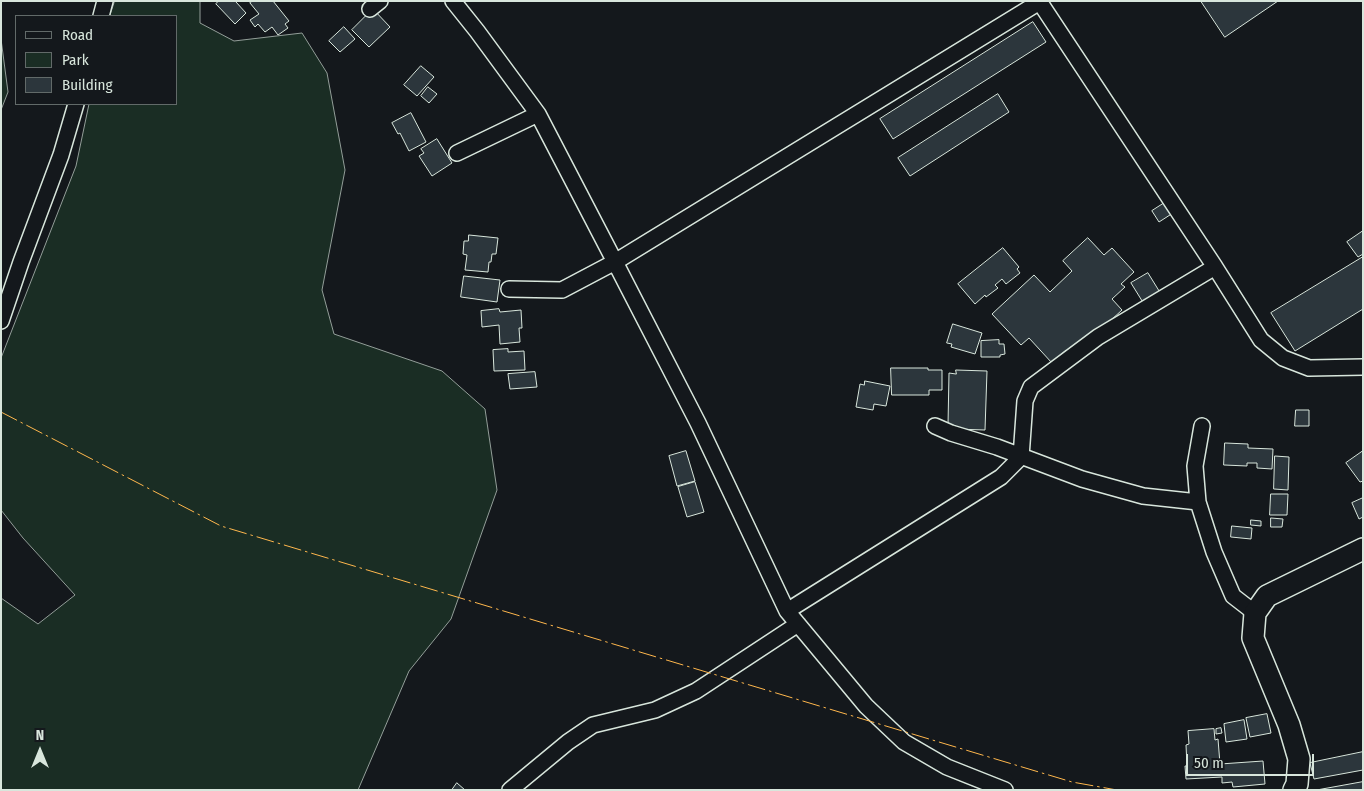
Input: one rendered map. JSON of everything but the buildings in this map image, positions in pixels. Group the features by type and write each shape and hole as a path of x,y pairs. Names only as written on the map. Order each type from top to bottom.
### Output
{"street":[{"path":"101,15 106,1"},
{"path":"453,1 478,31 538,114 698,423 788,611 866,706 904,742 947,767 1005,790"},
{"path":"509,289 562,290 616,262 1040,2 1261,340 1283,358 1309,368 1363,368"},
{"path":"1,321 61,156 76,105"},
{"path":"457,153 538,114"},
{"path":"788,611 1001,477 1021,457 1025,401 1031,387 1098,337 1215,268"},
{"path":"935,426 951,433 997,446 1021,457 1082,479 1143,496 1198,502"},
{"path":"1202,426 1195,466 1198,502 1214,552 1233,596 1255,613"},
{"path":"1294,790 1297,784 1299,759 1289,725 1253,638 1255,613 1267,596 1363,549"},
{"path":"510,790 568,742 593,725 655,710 696,691 798,624"}],"green space":[{"path":"115,1 200,1 200,23 234,41 302,33 327,73 345,170 322,290 334,334 442,371 485,409 497,490 451,619 409,671 358,790 1,790 1,598 38,624 75,595 23,538 1,510 1,358 76,166 89,105 178,105 178,15 110,15"},
{"path":"1,39 8,92 1,110"}],"power":[{"path":"1,412 221,526 1072,782 1117,790"}]}
